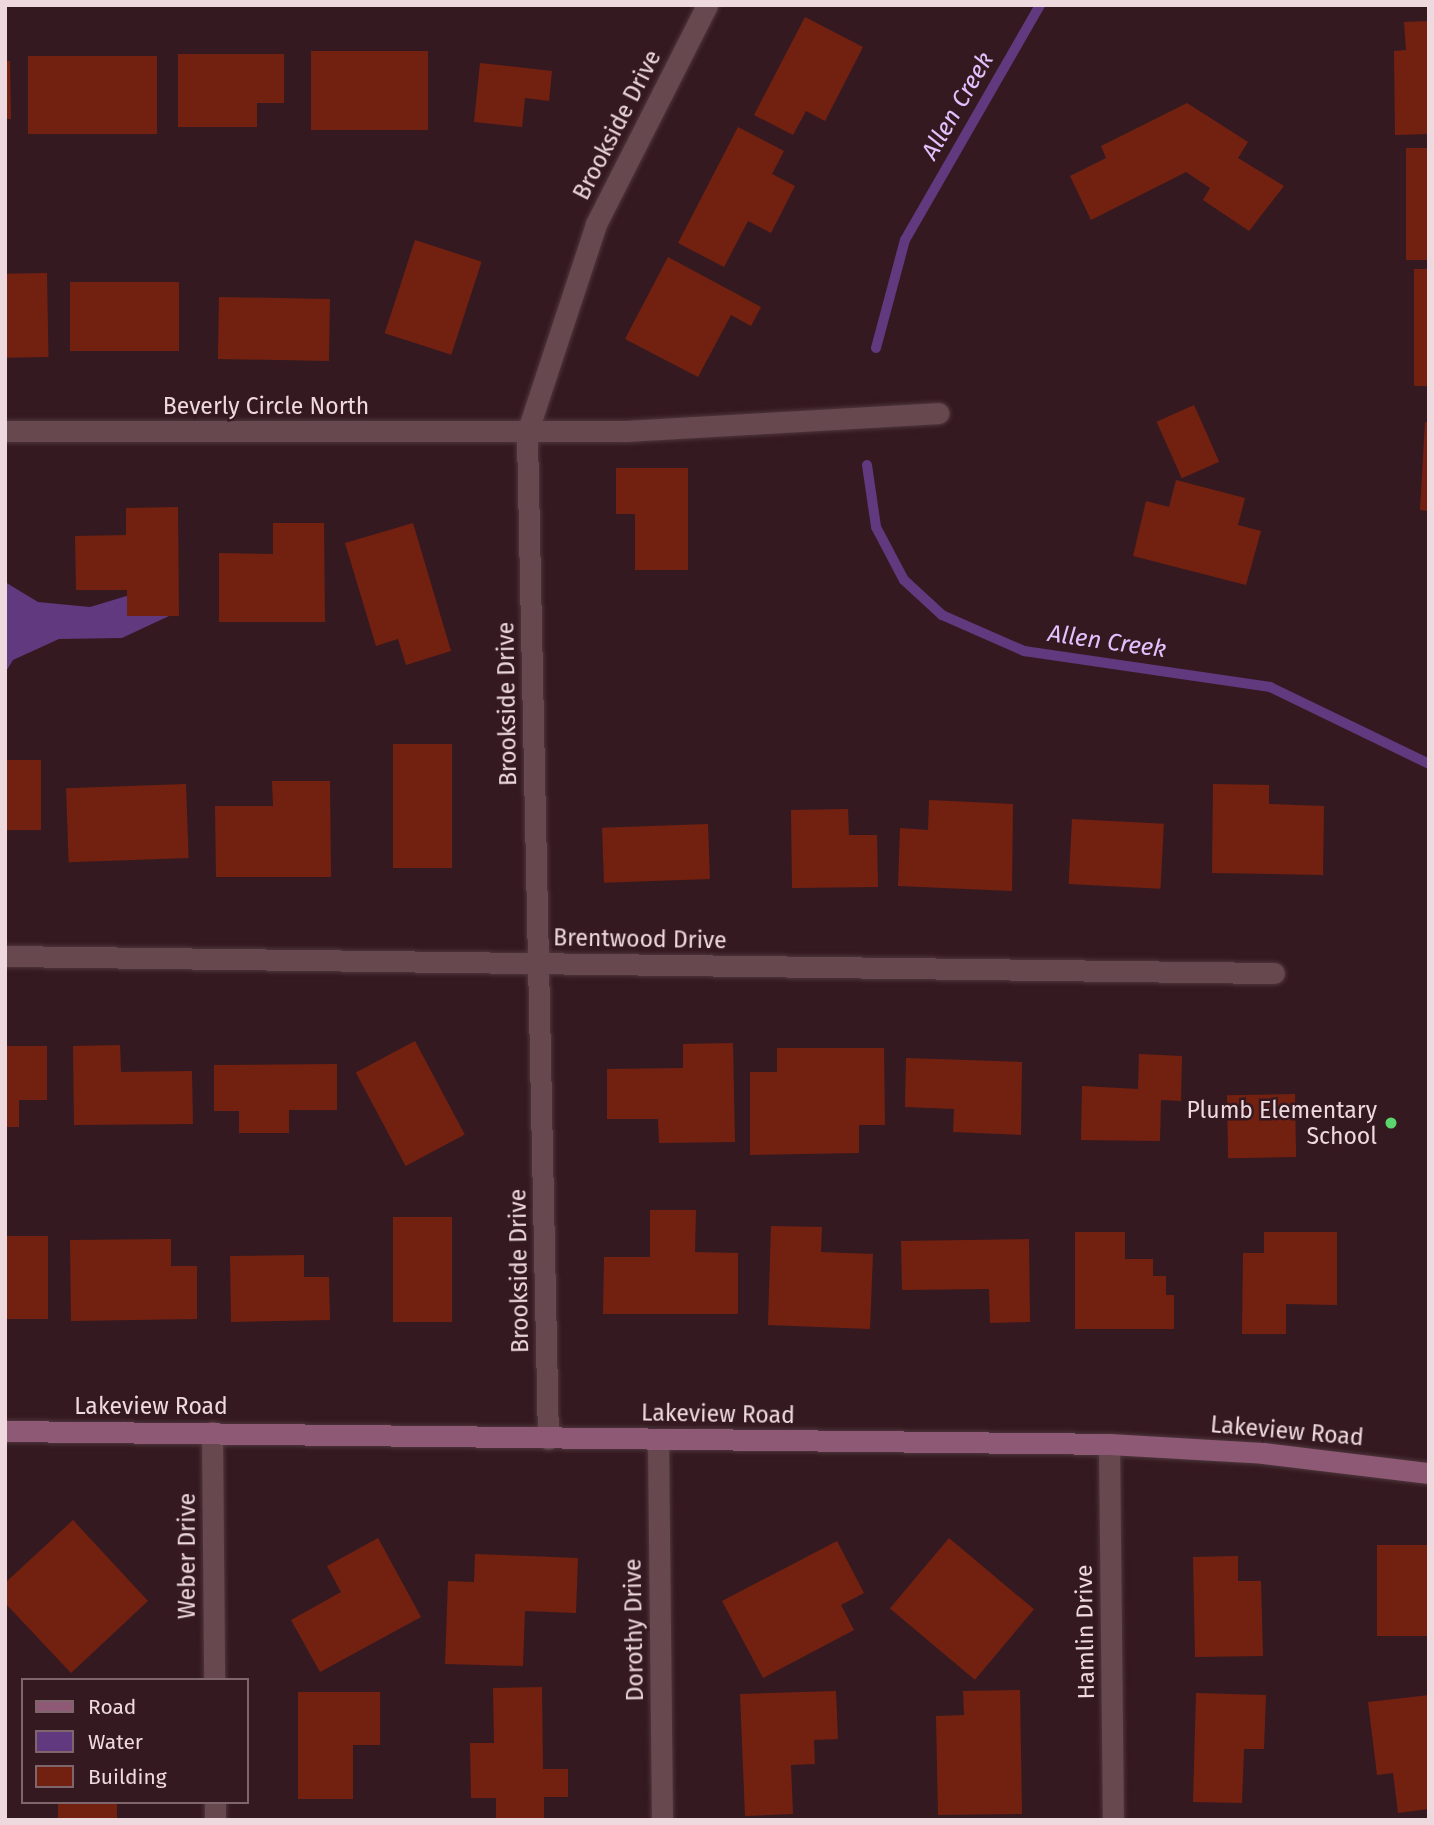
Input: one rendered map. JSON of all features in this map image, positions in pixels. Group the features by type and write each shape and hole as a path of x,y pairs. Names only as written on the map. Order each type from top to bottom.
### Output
{"street":[{"name":"Brookside Drive","path":"548,1438 527,433 596,224 707,5"},
{"name":"Beverly Circle North","path":"5,431 527,433 938,413"},
{"name":"Brentwood Drive","path":"5,956 1274,973"},
{"name":"Lakeview Road","path":"5,1431 1109,1444 1263,1453 1429,1473"},
{"name":"Weber Drive","path":"212,1432 214,1678"},
{"name":"Dorothy Drive","path":"658,1439 662,1820"},
{"name":"Hamlin Drive","path":"1109,1444 1113,1820"}],"water":[{"path":"5,582 38,602 90,607 163,585 169,616 122,638 59,639 13,660 5,673"}],"building":[{"path":"805,17 863,47 825,121 806,111 793,135 754,115"},
{"path":"1429,21 1429,134 1395,135 1394,51 1406,50 1404,22"},
{"path":"311,51 428,51 428,130 311,130"},
{"path":"178,54 284,54 284,103 257,103 257,127 178,127"},
{"path":"28,56 157,56 157,134 28,134"},
{"path":"5,61 10,61 11,119 5,119"},
{"path":"480,63 552,71 549,101 525,98 522,127 474,122"},
{"path":"1187,103 1248,142 1238,158 1284,186 1249,231 1203,200 1210,188 1186,172 1091,220 1070,176 1106,158 1101,146"},
{"path":"738,127 784,151 772,174 795,186 771,233 748,221 724,267 678,243"},
{"path":"1406,148 1429,148 1429,260 1406,260"},
{"path":"415,240 482,262 451,355 385,333"},
{"path":"668,257 761,307 751,326 731,315 698,377 625,339"},
{"path":"1414,269 1429,269 1429,386 1414,386"},
{"path":"47,273 48,357 6,358 5,274"},
{"path":"70,282 179,282 179,351 70,351"},
{"path":"219,297 330,299 329,361 218,359"},
{"path":"1194,405 1219,462 1182,478 1157,422"},
{"path":"1425,422 1429,423 1429,511 1420,510"},
{"path":"616,468 688,468 688,570 635,570 635,514 616,514"},
{"path":"1176,480 1245,498 1238,525 1261,531 1246,585 1133,556 1146,501 1169,507"},
{"path":"178,507 179,616 127,616 127,590 76,590 75,536 126,535 126,508"},
{"path":"273,523 324,523 325,622 219,622 219,553 273,554"},
{"path":"413,523 451,651 406,665 398,639 376,646 345,543"},
{"path":"393,744 452,744 452,868 393,868"},
{"path":"5,760 41,760 41,830 5,830"},
{"path":"272,781 330,781 331,877 216,877 215,806 273,806"},
{"path":"186,784 189,858 69,862 66,788"},
{"path":"1213,784 1269,785 1269,804 1324,806 1323,875 1212,873"},
{"path":"929,800 1013,804 1012,891 898,886 900,828 928,830"},
{"path":"848,809 849,835 877,835 878,887 792,888 791,810"},
{"path":"1072,819 1164,824 1160,889 1069,884"},
{"path":"708,824 710,879 604,883 602,828"},
{"path":"415,1041 465,1135 406,1166 356,1072"},
{"path":"733,1043 735,1142 659,1143 658,1119 607,1119 607,1069 683,1068 683,1044"},
{"path":"120,1045 121,1072 192,1071 193,1124 74,1125 73,1046"},
{"path":"5,1046 47,1046 47,1100 19,1100 19,1127 5,1127"},
{"path":"777,1048 884,1048 885,1125 859,1125 859,1153 750,1155 750,1072 777,1072"},
{"path":"1139,1054 1182,1056 1181,1101 1161,1100 1160,1141 1081,1140 1082,1086 1138,1089"},
{"path":"906,1058 1022,1062 1021,1135 953,1132 954,1109 905,1107"},
{"path":"337,1064 337,1110 289,1110 289,1133 239,1133 239,1111 214,1111 214,1065"},
{"path":"1295,1094 1296,1157 1228,1158 1227,1095"},
{"path":"650,1210 696,1210 695,1252 738,1253 738,1314 603,1314 604,1257 650,1257"},
{"path":"393,1217 452,1217 452,1322 393,1322"},
{"path":"771,1226 822,1227 821,1252 873,1254 870,1329 768,1325"},
{"path":"1075,1232 1125,1232 1125,1259 1153,1259 1153,1276 1166,1276 1166,1295 1174,1295 1174,1329 1075,1329"},
{"path":"1264,1232 1337,1232 1337,1305 1286,1304 1286,1334 1242,1334 1243,1253 1264,1253"},
{"path":"5,1236 48,1236 48,1319 5,1319"},
{"path":"171,1239 171,1266 197,1266 197,1319 71,1321 70,1240"},
{"path":"1029,1239 1030,1322 990,1323 989,1289 902,1290 901,1241"},
{"path":"304,1255 304,1277 329,1277 330,1320 231,1322 230,1256"},
{"path":"73,1520 148,1601 71,1673 5,1603 5,1583"},
{"path":"378,1538 421,1617 320,1672 291,1620 341,1592 327,1566"},
{"path":"949,1538 1034,1609 975,1680 890,1608"},
{"path":"837,1541 864,1593 841,1605 854,1630 763,1678 722,1601"},
{"path":"1377,1545 1429,1545 1429,1636 1377,1636"},
{"path":"475,1554 578,1558 576,1613 525,1611 523,1666 445,1664 448,1581 474,1582"},
{"path":"1238,1556 1238,1581 1261,1581 1263,1656 1195,1657 1193,1557"},
{"path":"542,1687 543,1769 568,1769 568,1797 544,1797 544,1820 496,1820 496,1798 471,1798 470,1743 494,1743 493,1688"},
{"path":"1020,1690 1022,1814 938,1815 936,1716 964,1715 963,1691"},
{"path":"836,1691 838,1739 814,1740 815,1764 791,1765 793,1814 745,1816 740,1694"},
{"path":"298,1692 380,1692 380,1745 353,1745 353,1799 298,1799"},
{"path":"1196,1693 1266,1695 1264,1749 1244,1749 1242,1803 1193,1802"},
{"path":"1429,1695 1429,1809 1398,1813 1393,1773 1377,1775 1368,1702"},
{"path":"58,1804 117,1804 117,1820 58,1820"}],"waterway":[{"name":"Allen Creek","path":"876,348 905,240 1040,5"},
{"name":"Allen Creek","path":"867,465 876,527 904,580 942,615 1024,651 1270,687 1429,764"}],"place":[{"name":"Plumb Elementary School","path":"1391,1123"}]}
